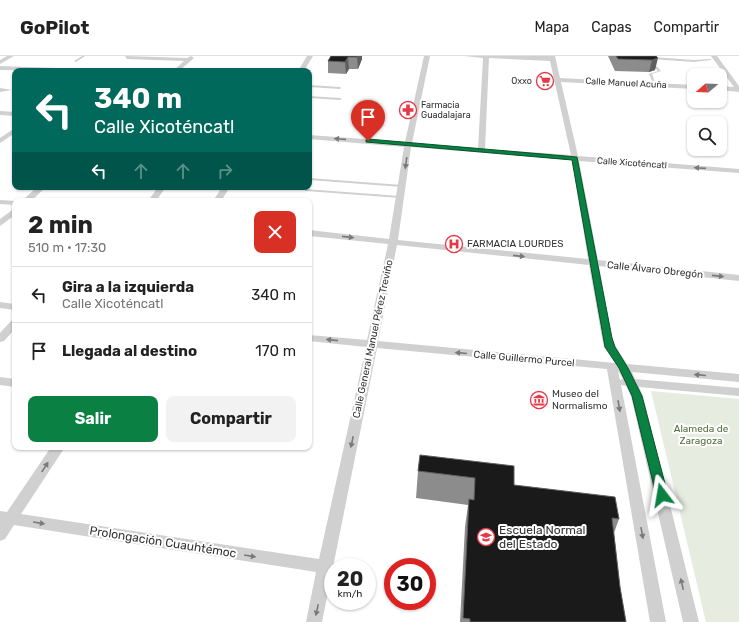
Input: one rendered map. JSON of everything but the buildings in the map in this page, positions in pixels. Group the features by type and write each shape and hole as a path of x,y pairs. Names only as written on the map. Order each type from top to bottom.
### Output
{"street":[{"path":"0,62 11,56"},
{"path":"303,68 310,56"},
{"name":"Calle General Manuel Pérez Treviño","path":"328,558 393,242 408,144 427,56"},
{"path":"467,56 553,58 575,158 609,343 617,372 658,622"},
{"path":"127,57 191,58"},
{"path":"481,150 486,57"},
{"path":"179,68 191,58"},
{"path":"714,59 738,89"},
{"path":"0,68 12,68"},
{"name":"Calle Manuel Acuña","path":"558,80 687,87"},
{"path":"727,88 738,89"},
{"path":"0,90 9,90"},
{"path":"3,113 12,108"},
{"path":"0,141 12,132"},
{"name":"Calle Xicoténcatl","path":"312,137 739,171"},
{"path":"29,198 39,190"},
{"path":"0,202 12,203"},
{"path":"0,224 12,214"},
{"name":"Calle Álvaro Obregón","path":"312,233 739,278"},
{"path":"0,305 12,307"},
{"path":"0,339 12,326"},
{"name":"Calle Guillermo Purcel","path":"312,338 617,372 739,378"},
{"path":"617,372 631,382 739,392"},
{"path":"0,381 12,383"},
{"path":"631,382 637,396 692,622"},
{"path":"0,535 6,518 56,450"},
{"name":"Prolongación Cuauhtémoc","path":"6,518 324,567"},
{"name":"Calle General Manuel Pérez Treviño","path":"314,622 324,576"}],"lane":[{"path":"75,61 84,56"},
{"path":"655,85 650,74 660,71 647,59 686,59 694,61 714,59"},
{"path":"312,86 340,88"},
{"path":"312,97 340,98"},
{"path":"312,179 402,186"},
{"path":"306,190 400,197"}],"green space":[{"name":"Alameda de Zaragoza","path":"651,391 739,399 739,622 706,622"}],"place":[{"name":"Oxxo","path":"545,81"},
{"name":"Farmacia Guadalajara","path":"408,110"},
{"name":"FARMACIA LOURDES","path":"454,244"},
{"name":"Museo del Normalismo","path":"539,400"},
{"name":"Escuela Normal del Estado","path":"486,537"}],"route":[{"path":"368,141 575,158 607,338 610,347 624,368 637,396 662,495"}]}
